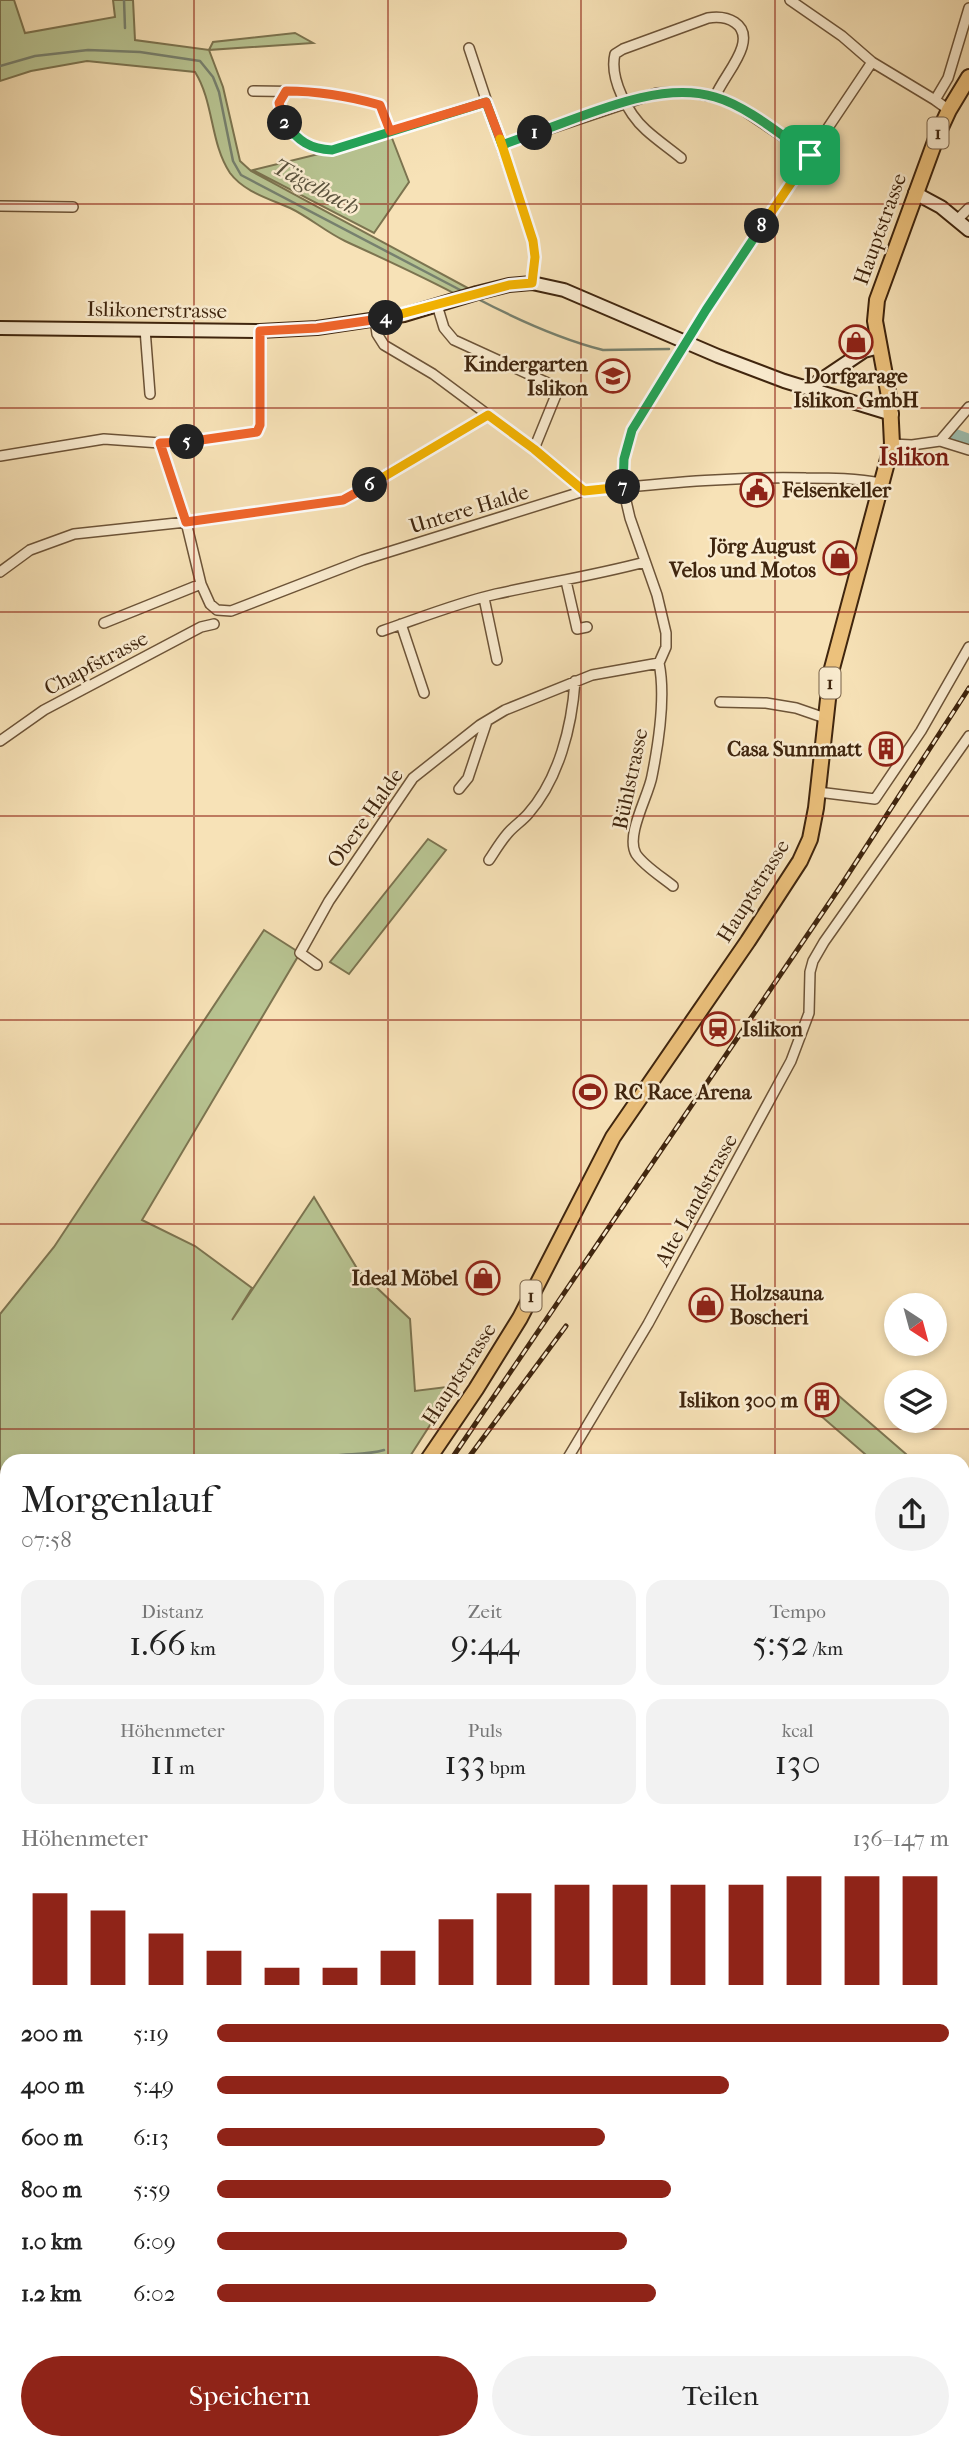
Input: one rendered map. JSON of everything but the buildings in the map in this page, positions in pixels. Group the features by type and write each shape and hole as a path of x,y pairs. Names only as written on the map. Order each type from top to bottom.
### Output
{"main road":[{"name":"Hauptstrasse","path":"432,1454 477,1388 539,1283 613,1137 800,861 814,824 825,718 838,644 892,444 892,414 874,321 877,300 915,193 949,110 969,77"}],"street":[{"path":"790,0 842,36 872,62 949,110"},
{"path":"935,100 948,78 969,8"},
{"path":"681,158 643,128 626,103 612,64 615,54 708,18 721,16 732,19 740,26 742,48 720,83 715,97"},
{"path":"469,48 533,241 535,257 532,283 564,290 737,364 892,414"},
{"path":"659,663 666,647 666,633 657,595 629,518 623,488 624,459 632,430 872,62"},
{"path":"253,91 312,91 380,105 390,131"},
{"path":"286,91 279,103 283,121 303,143 316,149 332,150 486,102"},
{"path":"502,145 657,93 689,92 715,97 737,106 810,155"},
{"path":"915,193 941,207 969,230"},
{"path":"0,206 73,206"},
{"path":"957,220 969,208"},
{"name":"Islikonerstrasse","path":"0,328 260,331 317,328 375,320 509,285 532,283"},
{"path":"437,305 444,328 454,340 550,384 556,395 534,449"},
{"path":"375,320 377,334 384,345 426,369 534,449 584,491"},
{"path":"145,329 149,394"},
{"path":"0,456 104,439 186,442 257,432 260,425 260,331"},
{"path":"809,388 864,352 879,347"},
{"path":"940,440 969,407"},
{"path":"0,572 30,550 74,534 186,522 343,500 488,415"},
{"path":"892,444 912,445 940,440 969,450"},
{"path":"104,622 201,584 186,522 160,443"},
{"name":"Untere Halde","path":"201,584 210,604 217,610 231,611 363,560 584,491 695,480 855,479 881,483"},
{"path":"382,631 484,598 645,562"},
{"path":"566,581 577,629 587,627"},
{"path":"484,598 497,660"},
{"name":"Chapfstrasse","path":"0,741 44,710 201,627 214,624"},
{"path":"401,624 424,692"},
{"path":"818,792 875,799 925,724 969,647"},
{"name":"Obere Halde","path":"317,965 300,953 329,901 413,778 505,710 592,675 659,663"},
{"name":"Bühlstrasse","path":"659,663 659,727 652,778 635,827 633,846 637,855 673,886"},
{"path":"489,860 508,833 529,813 548,784 566,738 574,702 575,681"},
{"path":"720,702 768,703 796,708 825,718"},
{"path":"459,789 468,778 487,721"},
{"name":"Alte Landstrasse","path":"570,1454 648,1324 791,1061 809,1013 810,972 813,961 969,736"}],"green space":[{"path":"0,0 14,0 25,33 115,17 113,0 133,0 135,40 209,50 223,87 240,161 251,171 477,293 461,297 345,241 297,212 242,185 230,173 219,149 206,96 195,72 87,61 31,71 0,81"},
{"path":"295,33 313,43 209,50 213,42"},
{"path":"390,133 409,182 374,233 253,170 331,151"},
{"path":"428,839 446,850 349,974 330,962"},
{"path":"264,930 300,953 142,1220 195,1246 252,1288 232,1320 314,1197 358,1270 410,1319 415,1391 455,1386 411,1454 0,1454 0,1314 54,1247"},
{"path":"839,1396 906,1454 865,1454 821,1416"}],"waterway":[{"path":"124,0 125,28"},
{"name":"Tägelbach","path":"0,66 35,56 88,50 140,52 200,61 213,77 219,92 233,161 241,175 464,292"},
{"name":"Tägelbach","path":"476,298 538,328 603,350 669,349"},
{"name":"Tägelbach","path":"955,438 969,443"},
{"path":"354,1454 384,1450"}],"railway":[{"path":"455,1454 840,887 969,688"},
{"path":"471,1454 566,1326"}],"place":[{"name":"Dorfgarage Islikon GmbH","path":"856,342"},
{"name":"Kindergarten Islikon","path":"613,376"},
{"name":"Felsenkeller","path":"757,490"},
{"name":"Jörg August Velos und Motos","path":"840,558"},
{"name":"Casa Sunnmatt","path":"886,749"},
{"name":"Islikon","path":"718,1029"},
{"name":"RC Race Arena","path":"590,1092"},
{"name":"Ideal Möbel","path":"483,1278"},
{"name":"Holzsauna Boscheri","path":"706,1305"},
{"name":"Islikon 300 m","path":"822,1400"}],"district":[{"name":"Islikon","path":"914,457"}],"route":[{"path":"810,155 706,310 632,430 624,459 623,488 584,491 488,415 343,500 186,522 160,443 257,432 260,425 260,331 356,324 404,314 509,285 532,283 535,257 533,239 486,102 390,131 380,105 312,91 286,91 279,103 283,121 303,143 316,149 332,150 486,102 502,145 657,93 689,92 715,97 737,106 810,155"}]}
